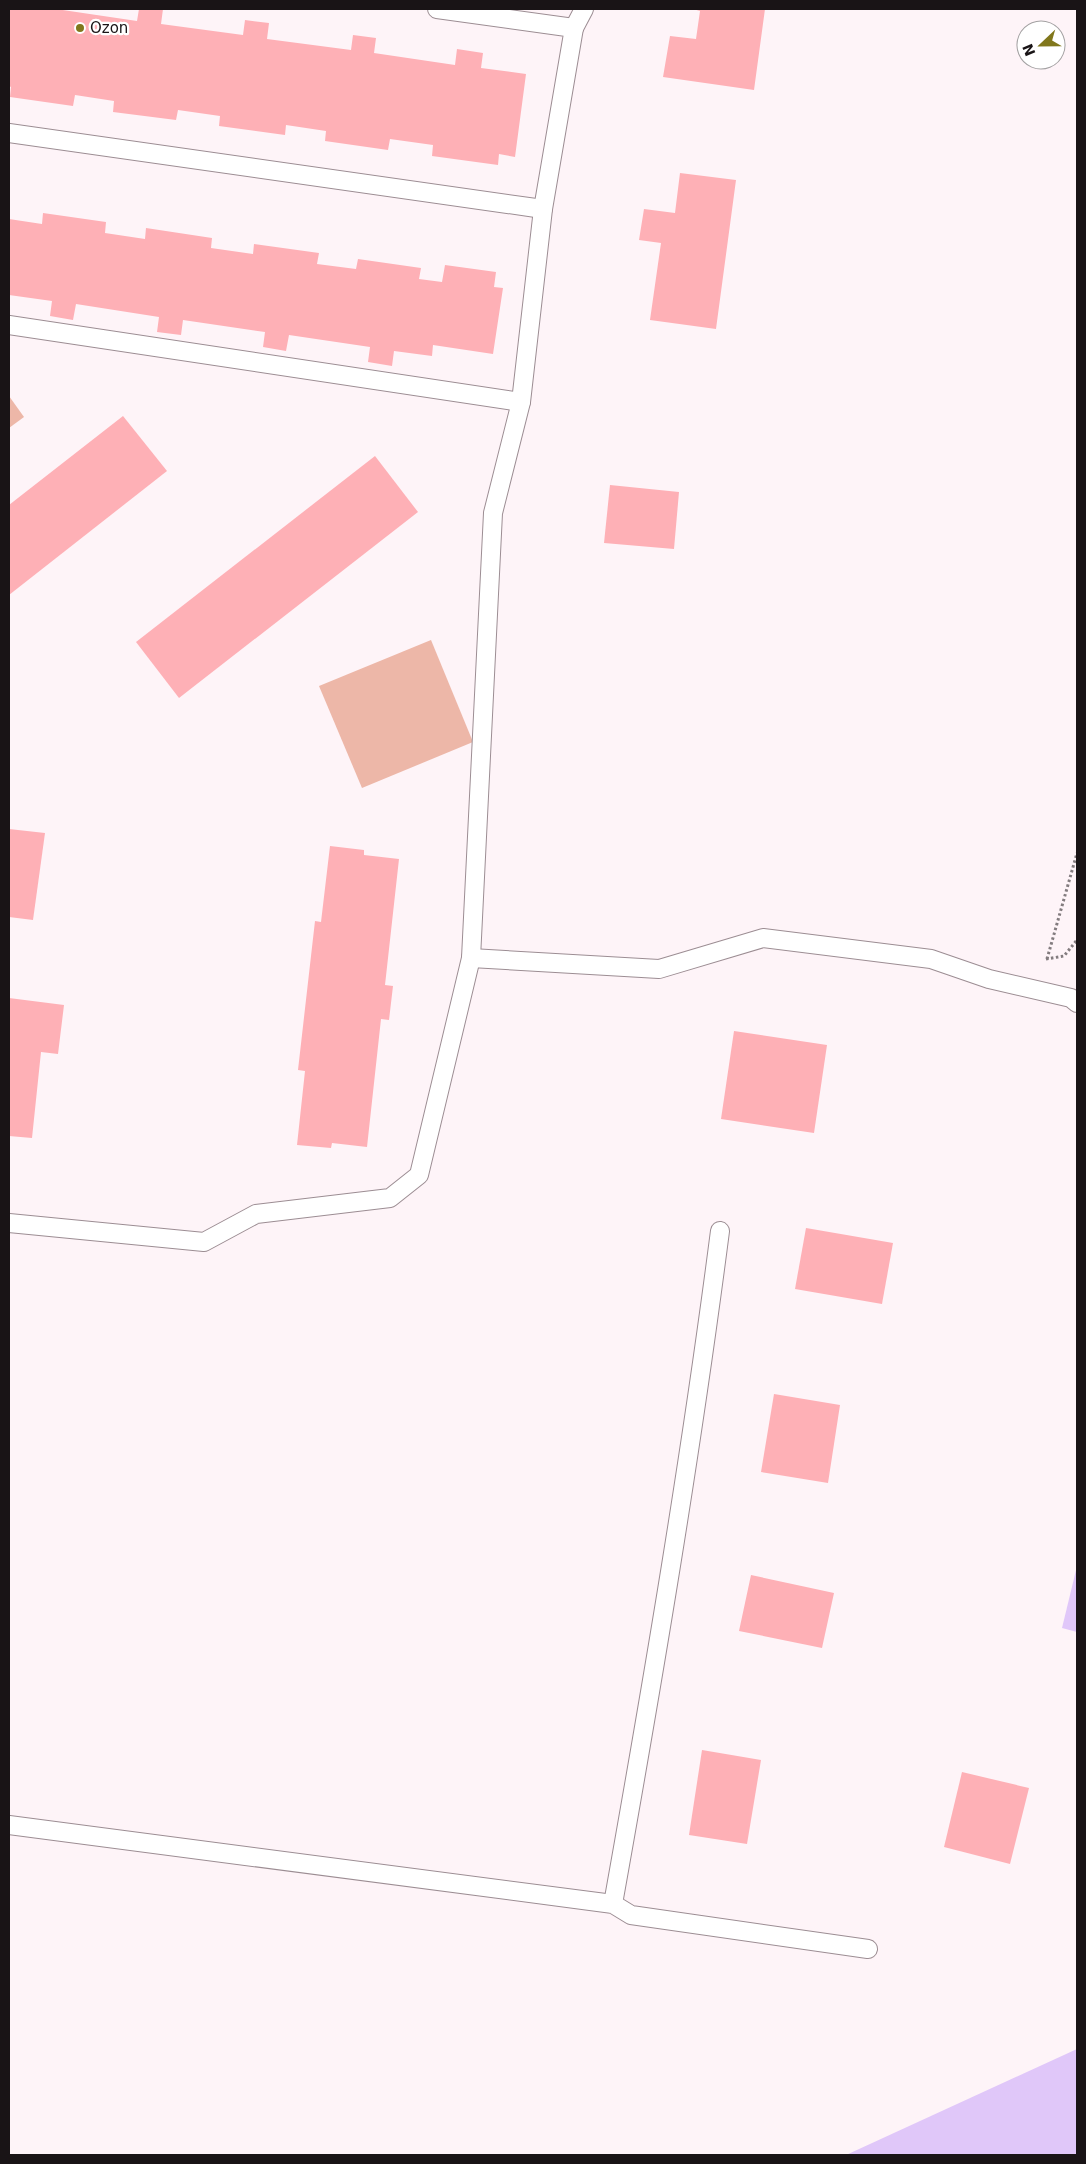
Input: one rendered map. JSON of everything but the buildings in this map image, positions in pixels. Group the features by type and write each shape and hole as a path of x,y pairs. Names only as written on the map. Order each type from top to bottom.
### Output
{"lane":[{"path":"437,9 574,28"},
{"path":"9,1223 204,1242 256,1214 390,1198 420,1175 471,958 493,513 521,402 542,209 574,28 584,9"},
{"path":"9,133 542,209"},
{"path":"9,325 521,402"},
{"path":"471,958 659,969 763,938 931,959 989,978 1071,998 1077,1003"},
{"path":"613,1904 682,1507 720,1231"},
{"path":"9,1825 613,1904 631,1915 868,1949"}],"path":[{"path":"1047,959 1077,853"}],"shaded area":[{"path":"9,396 24,417 9,428"},
{"path":"431,640 473,742 362,788 319,686"},
{"path":"1077,1566 1077,1632 1062,1628"},
{"path":"1077,2049 1077,2155 846,2155"}],"place":[{"name":"Ozon","path":"80,28"}]}
